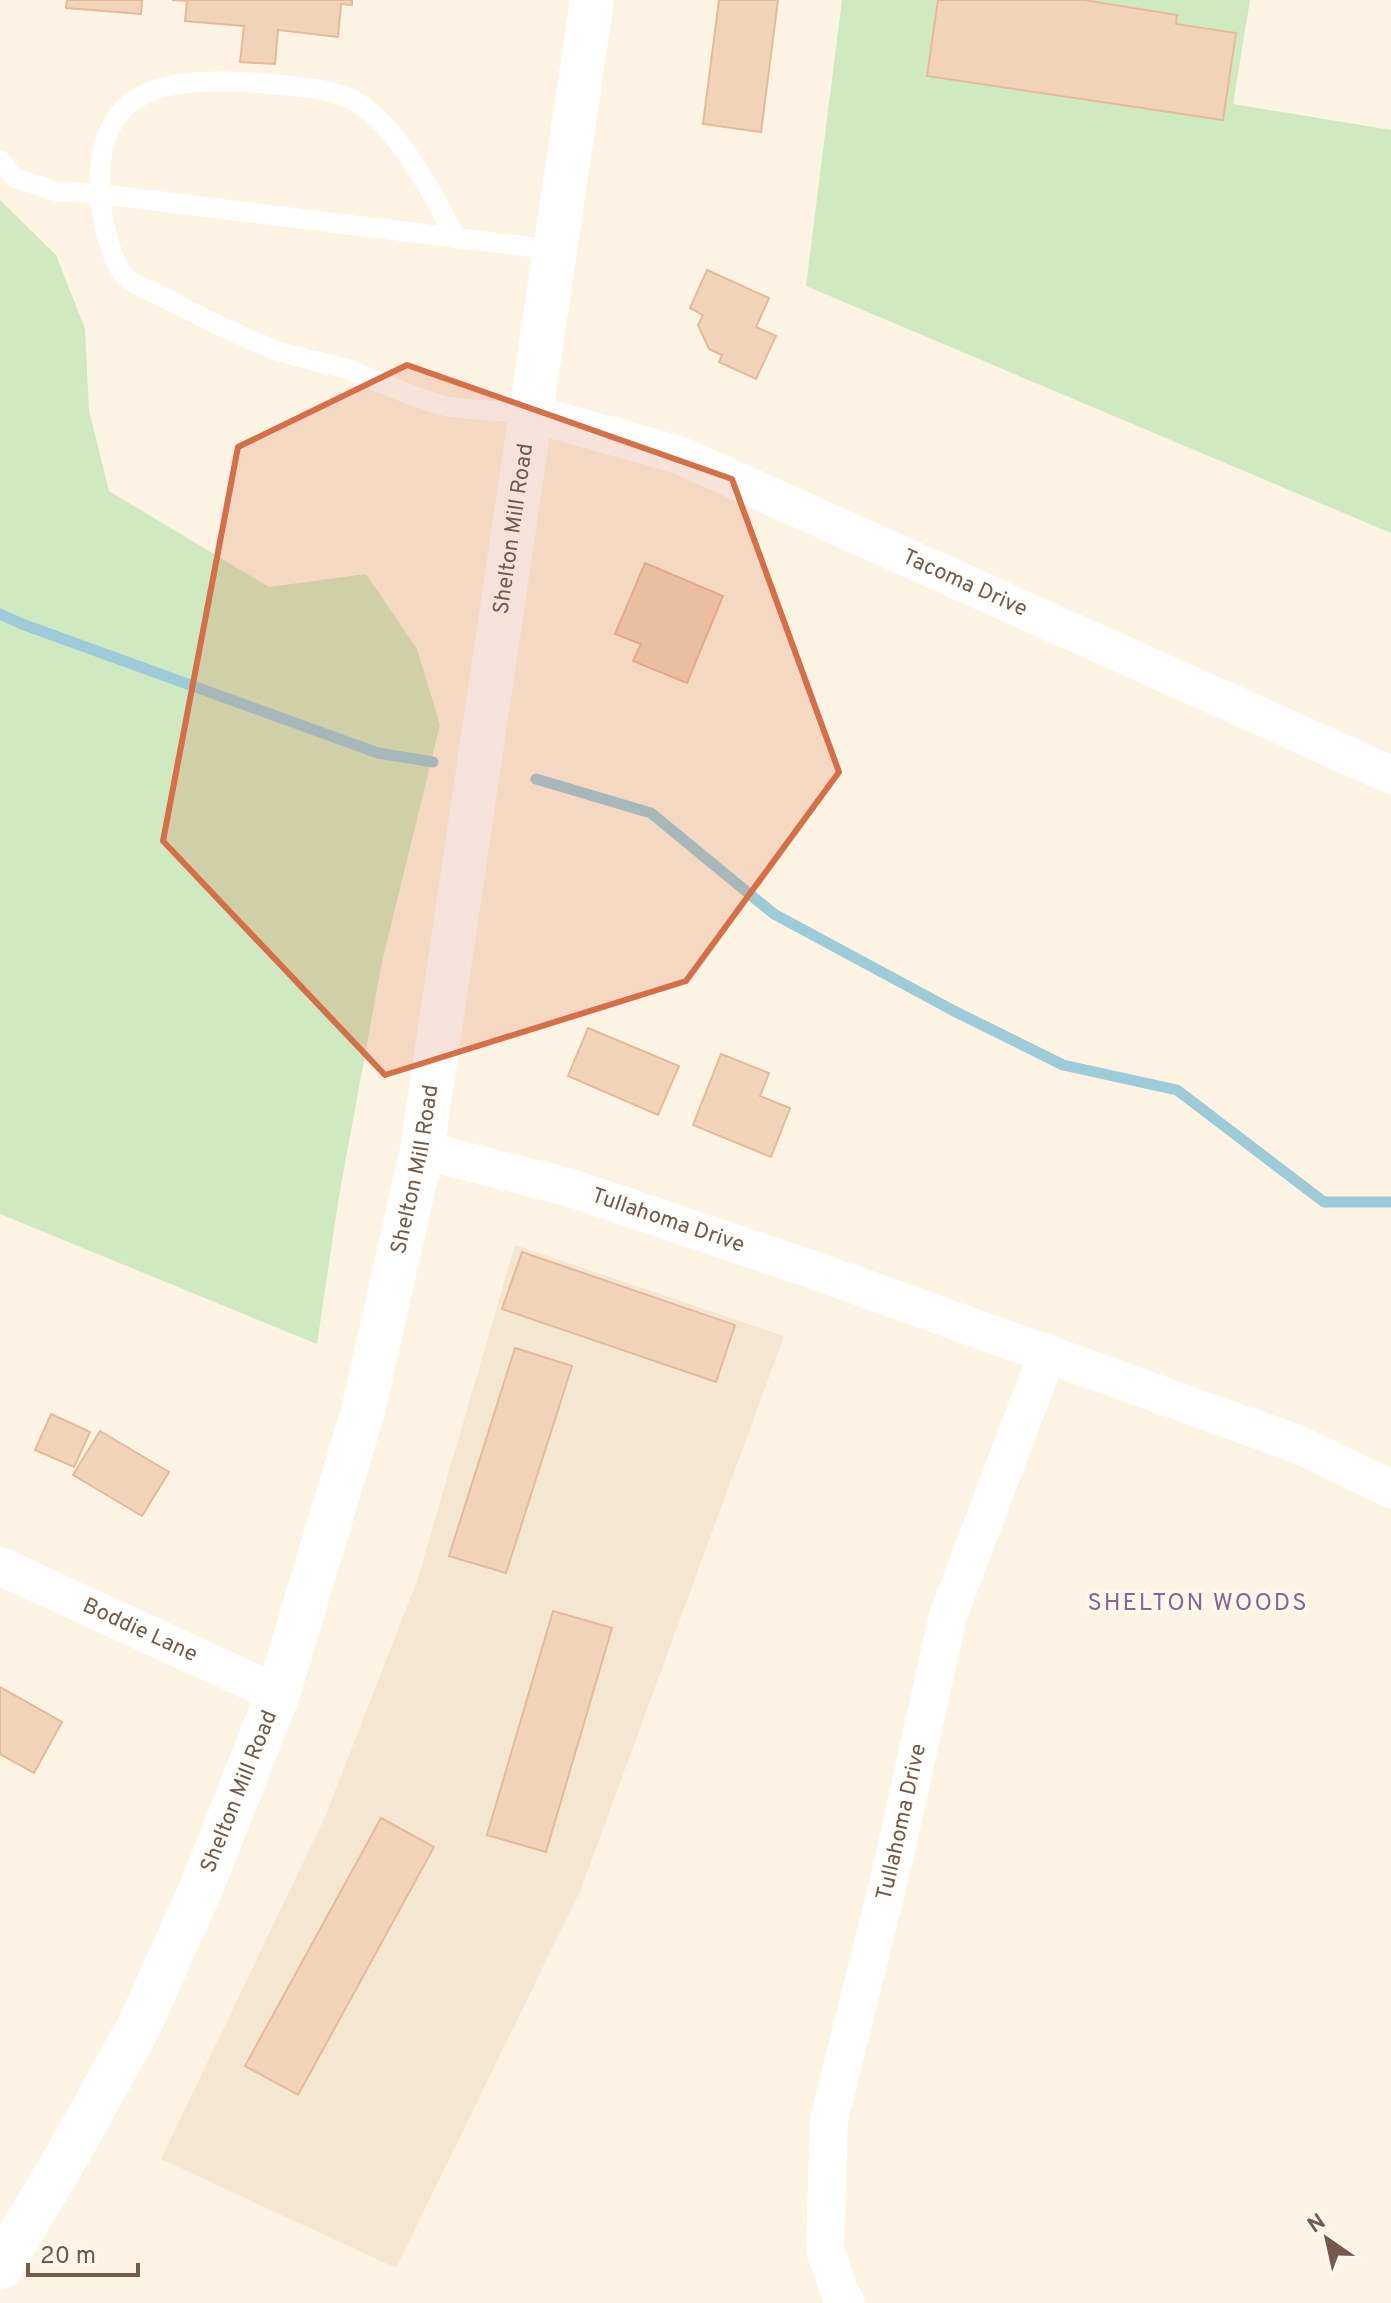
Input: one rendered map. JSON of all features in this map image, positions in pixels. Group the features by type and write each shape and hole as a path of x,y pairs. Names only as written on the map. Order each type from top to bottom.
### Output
{"street":[{"name":"Shelton Mill Road","path":"0,2268 139,2026 202,1886 278,1694 363,1411 422,1150 592,0"},
{"name":"Tacoma Drive","path":"530,413 679,455 1391,775"},
{"name":"Tullahoma Drive","path":"422,1150 568,1187 1048,1352 1300,1445 1391,1489"},
{"name":"Tullahoma Drive","path":"846,2303 825,2250 829,2120 891,1872 948,1616 1048,1352"},
{"name":"Boddie Lane","path":"0,1566 278,1694"}],"lane":[{"path":"457,239 411,162 375,117 361,104 319,90 201,81 153,91 132,101 117,114 107,131 100,194 103,230 125,277 191,312 274,349 346,369 449,406 530,413"},
{"path":"0,160 15,178 55,191 555,250"}],"highlighted area":[{"path":"407,365 732,479 839,772 686,981 385,1075 163,841 238,447"}],"shaded area":[{"path":"515,1245 784,1336 581,1889 396,2268 161,2159 325,1817 417,1581"}],"green space":[{"path":"842,0 1250,0 1233,104 1391,130 1391,533 806,286"},
{"path":"0,200 56,255 85,329 89,410 109,491 269,587 366,574 417,649 440,725 382,962 339,1196 317,1344 0,1214"}],"building":[{"path":"67,0 142,0 141,14 66,8"},
{"path":"172,0 352,0 352,5 341,4 338,37 278,30 275,64 240,62 244,26 185,21 187,1"},
{"path":"719,0 778,0 761,132 703,124"},
{"path":"938,0 1084,0 1177,15 1176,24 1236,33 1223,120 927,76"},
{"path":"707,270 769,298 756,327 776,336 756,379 719,362 722,355 709,349 698,325 703,315 690,308"},
{"path":"645,563 723,596 687,683 633,661 641,644 615,634"},
{"path":"588,1028 679,1066 658,1115 568,1076"},
{"path":"721,1054 769,1073 760,1096 790,1108 771,1157 693,1125"},
{"path":"522,1252 735,1325 716,1382 502,1309"},
{"path":"515,1348 572,1366 506,1573 449,1556"},
{"path":"51,1414 90,1432 74,1467 35,1450"},
{"path":"100,1431 169,1472 142,1516 73,1475"},
{"path":"553,1611 612,1628 546,1852 487,1835"},
{"path":"0,1687 62,1722 34,1773 0,1754"},
{"path":"381,1818 434,1847 298,2095 245,2066"}],"waterway":[{"path":"0,614 378,753 433,762"},
{"path":"536,779 651,813 774,914 954,1011 1063,1065 1177,1090 1324,1202 1391,1202"}],"district":[{"name":"SHELTON WOODS","path":"1198,1604"}]}
